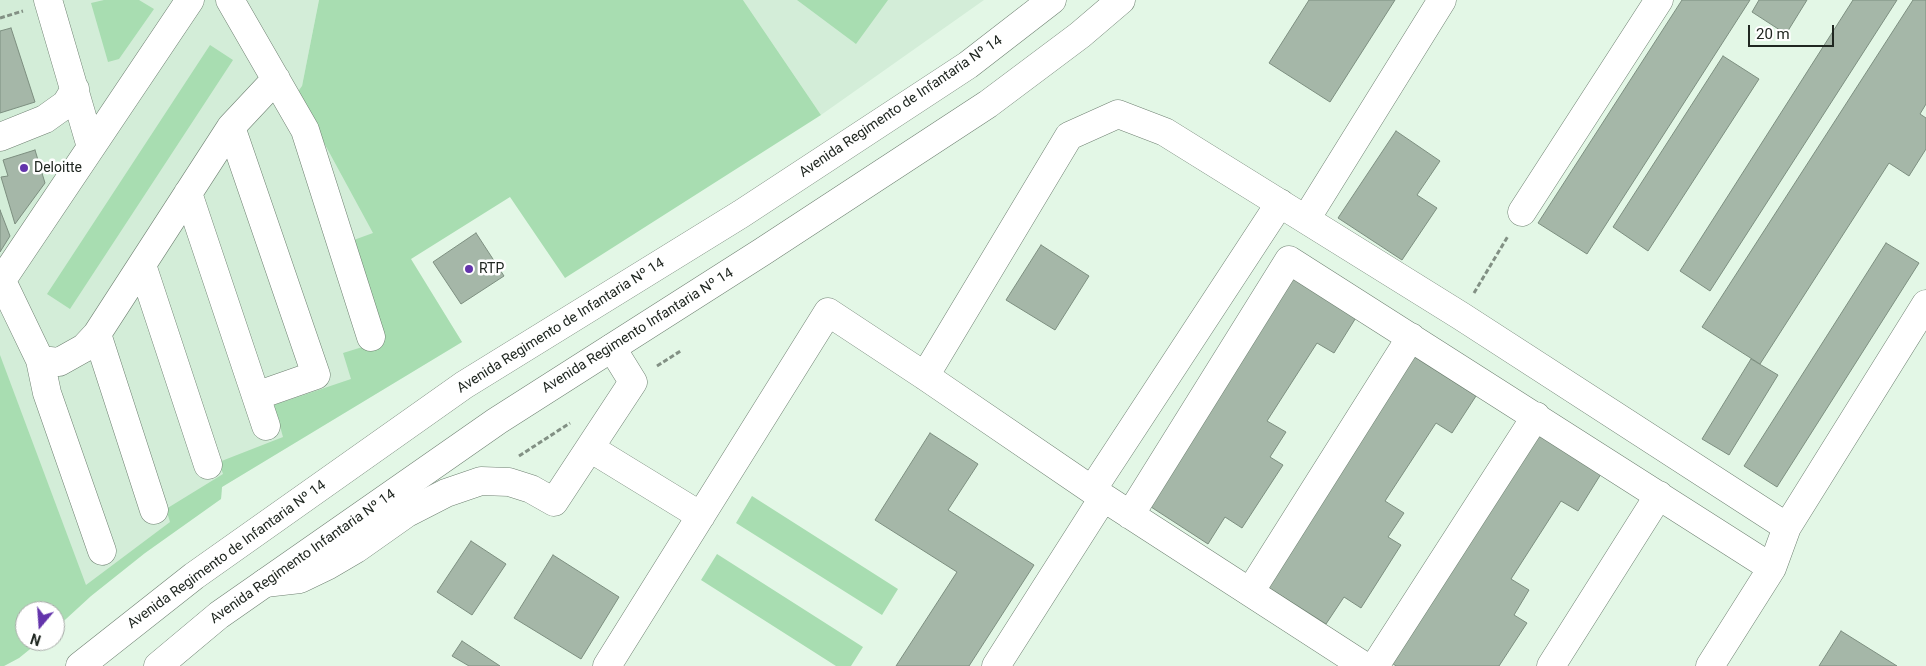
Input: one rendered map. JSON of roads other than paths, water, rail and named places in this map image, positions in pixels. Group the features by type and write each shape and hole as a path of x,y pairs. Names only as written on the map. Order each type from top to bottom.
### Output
{"main road":[{"path":"48,0 91,146"},
{"path":"102,551 48,393 40,360 1,282 190,0"},
{"path":"230,0 305,130 371,337"},
{"name":"Avenida Regimento de Infantaria Nº 14","path":"80,666 194,576 464,385 741,214 968,64 1052,0"},
{"name":"Avenida Regimento Infantaria Nº 14","path":"158,666 219,615 497,421 762,252 988,104 1080,35 1121,0"},
{"path":"1306,220 1442,0"},
{"path":"1522,212 1659,0"},
{"path":"40,360 59,362 84,348 97,334 231,127 276,79"},
{"path":"75,89 103,97 115,94 134,82"},
{"path":"0,137 45,120 66,104 75,89"},
{"path":"925,376 1070,136 1118,114 1165,132 1460,316 1787,527"},
{"path":"231,127 316,375 256,396"},
{"path":"188,193 266,426"},
{"path":"996,666 1097,494 1280,203"},
{"path":"1130,515 1289,260 1772,568"},
{"path":"142,265 208,466"},
{"path":"1710,666 1772,568 1787,527 1926,304"},
{"path":"607,666 828,312 1097,494 1364,666"},
{"path":"97,334 154,510"},
{"path":"1250,592 1411,337"},
{"path":"265,583 300,579 356,549 407,512 446,493 481,480 509,482 531,488 554,502 633,382 612,348"},
{"path":"1375,666 1536,416"},
{"path":"590,448 701,516"},
{"path":"1551,666 1659,495"}],"place":[{"name":"Deloitte","path":"24,168"},
{"name":"RTP","path":"469,269"}]}
